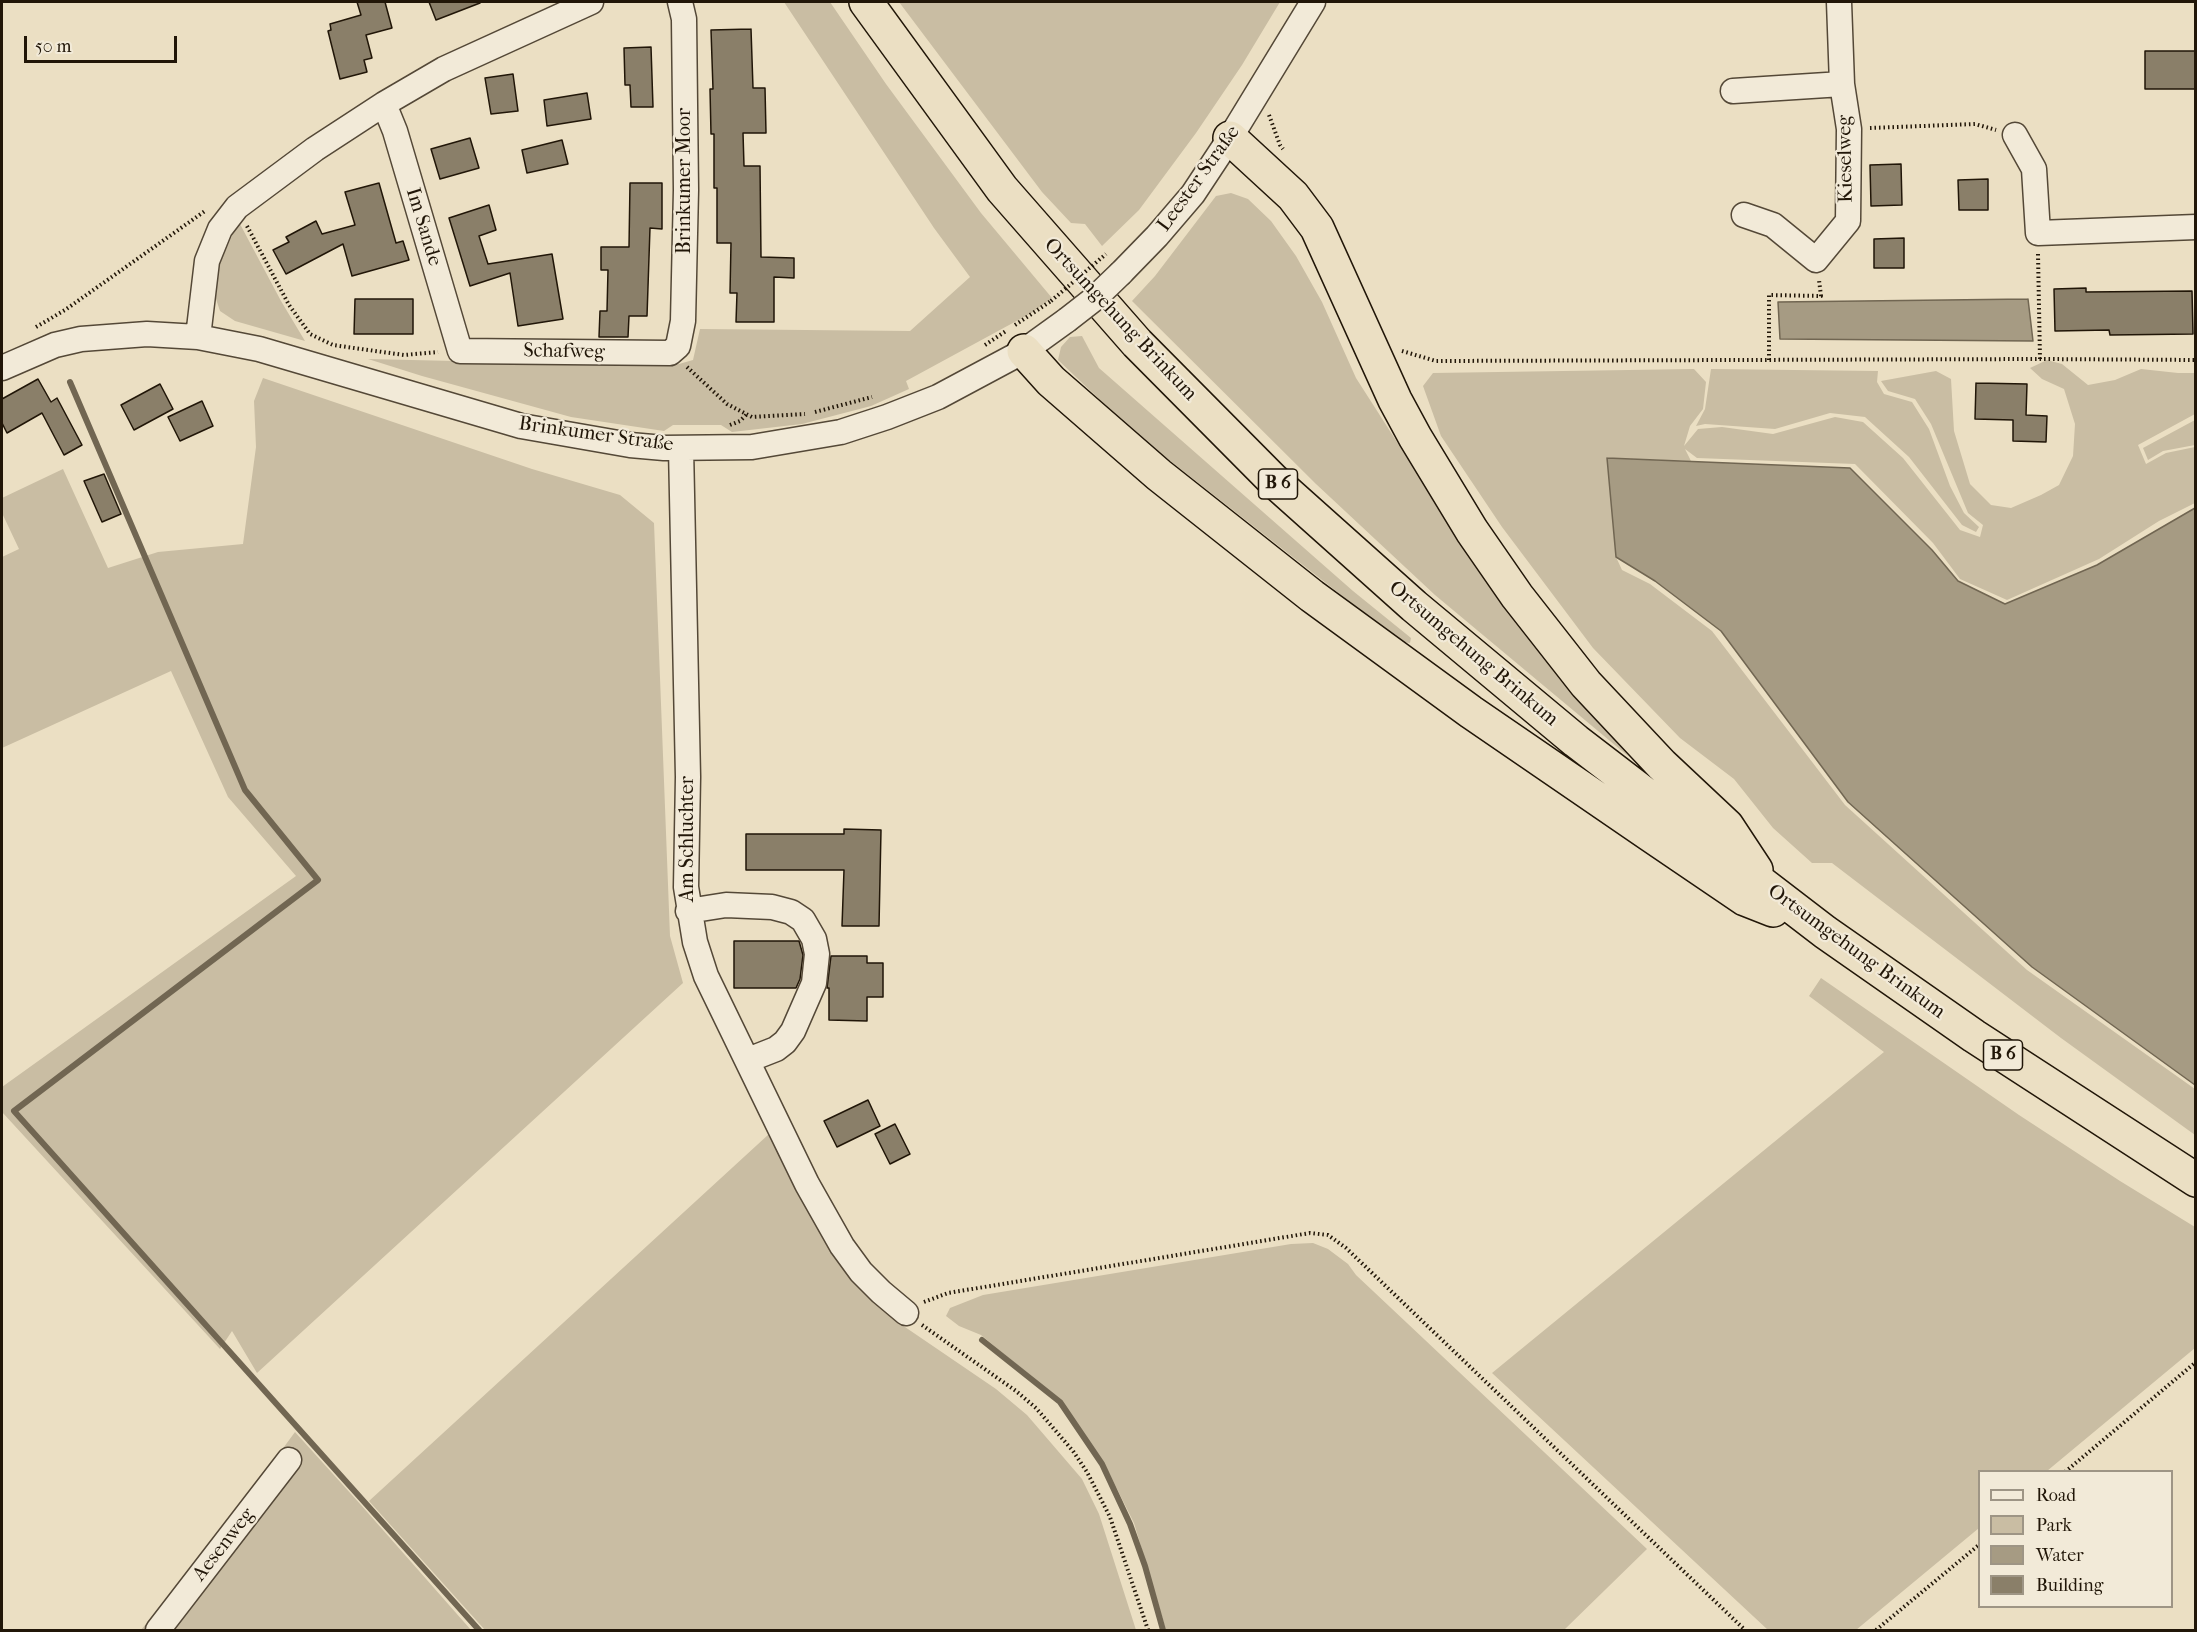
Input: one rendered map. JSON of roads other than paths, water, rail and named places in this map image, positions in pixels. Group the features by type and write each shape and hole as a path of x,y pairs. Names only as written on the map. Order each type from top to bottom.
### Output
{"highway":[{"name":"Ortsumgehung Brinkum","path":"866,2 995,180 1137,343 1273,480 1414,606 1512,689 1825,932 1974,1036 2196,1180"},
{"name":"B 6","path":"1230,138 1293,196 1317,228 1395,400 1415,437 1472,531 1517,596 1593,691 1662,765 1727,825 1769,890"},
{"name":"B 6","path":"1024,351 1051,381 1159,475 1312,596 1471,712 1745,899 1825,932"}],"street":[{"path":"198,337 207,261 220,229 237,207 315,149 384,104 444,69 591,2"},
{"name":"Brinkumer Moor","path":"669,353 678,346 683,321 686,190 685,30 681,2"},
{"name":"Leester Straße","path":"1024,351 1094,299 1178,213 1230,138 1313,2"},
{"name":"Kieselweg","path":"1744,214 1773,225 1816,260 1848,221 1849,129 1842,84 1839,2"},
{"path":"1733,91 1842,84"},
{"name":"Im Sande","path":"384,104 460,351"},
{"path":"2014,135 2034,169 2038,233 2196,227"},
{"name":"Brinkumer Straße","path":"2,368 55,345 81,339 147,334 198,337 259,349 521,426 630,444 681,448 752,447 841,432 887,417 938,397 1024,351"},
{"name":"Schafweg","path":"460,351 669,353"},
{"name":"Am Schluchter","path":"681,448 688,777 686,887 688,911 695,942 706,976 807,1184 842,1246 861,1272 906,1313"},
{"path":"688,911 726,905 772,907 791,912 803,920 814,939 817,954 814,983 793,1031 776,1049 748,1060"},
{"name":"Aesenweg","path":"158,1630 289,1460"}],"water":[{"path":"2028,299 2033,341 1780,339 1778,302"},
{"path":"1607,458 1850,468 1932,550 1958,581 2005,604 2097,565 2195,508 2195,1085 2032,967 1848,802 1721,631 1655,581 1616,557"}],"waterway":[{"path":"70,382 245,790 318,880 14,1111 479,1630"},
{"path":"982,1340 1060,1402 1102,1464 1130,1524 1145,1566 1163,1630"}]}
